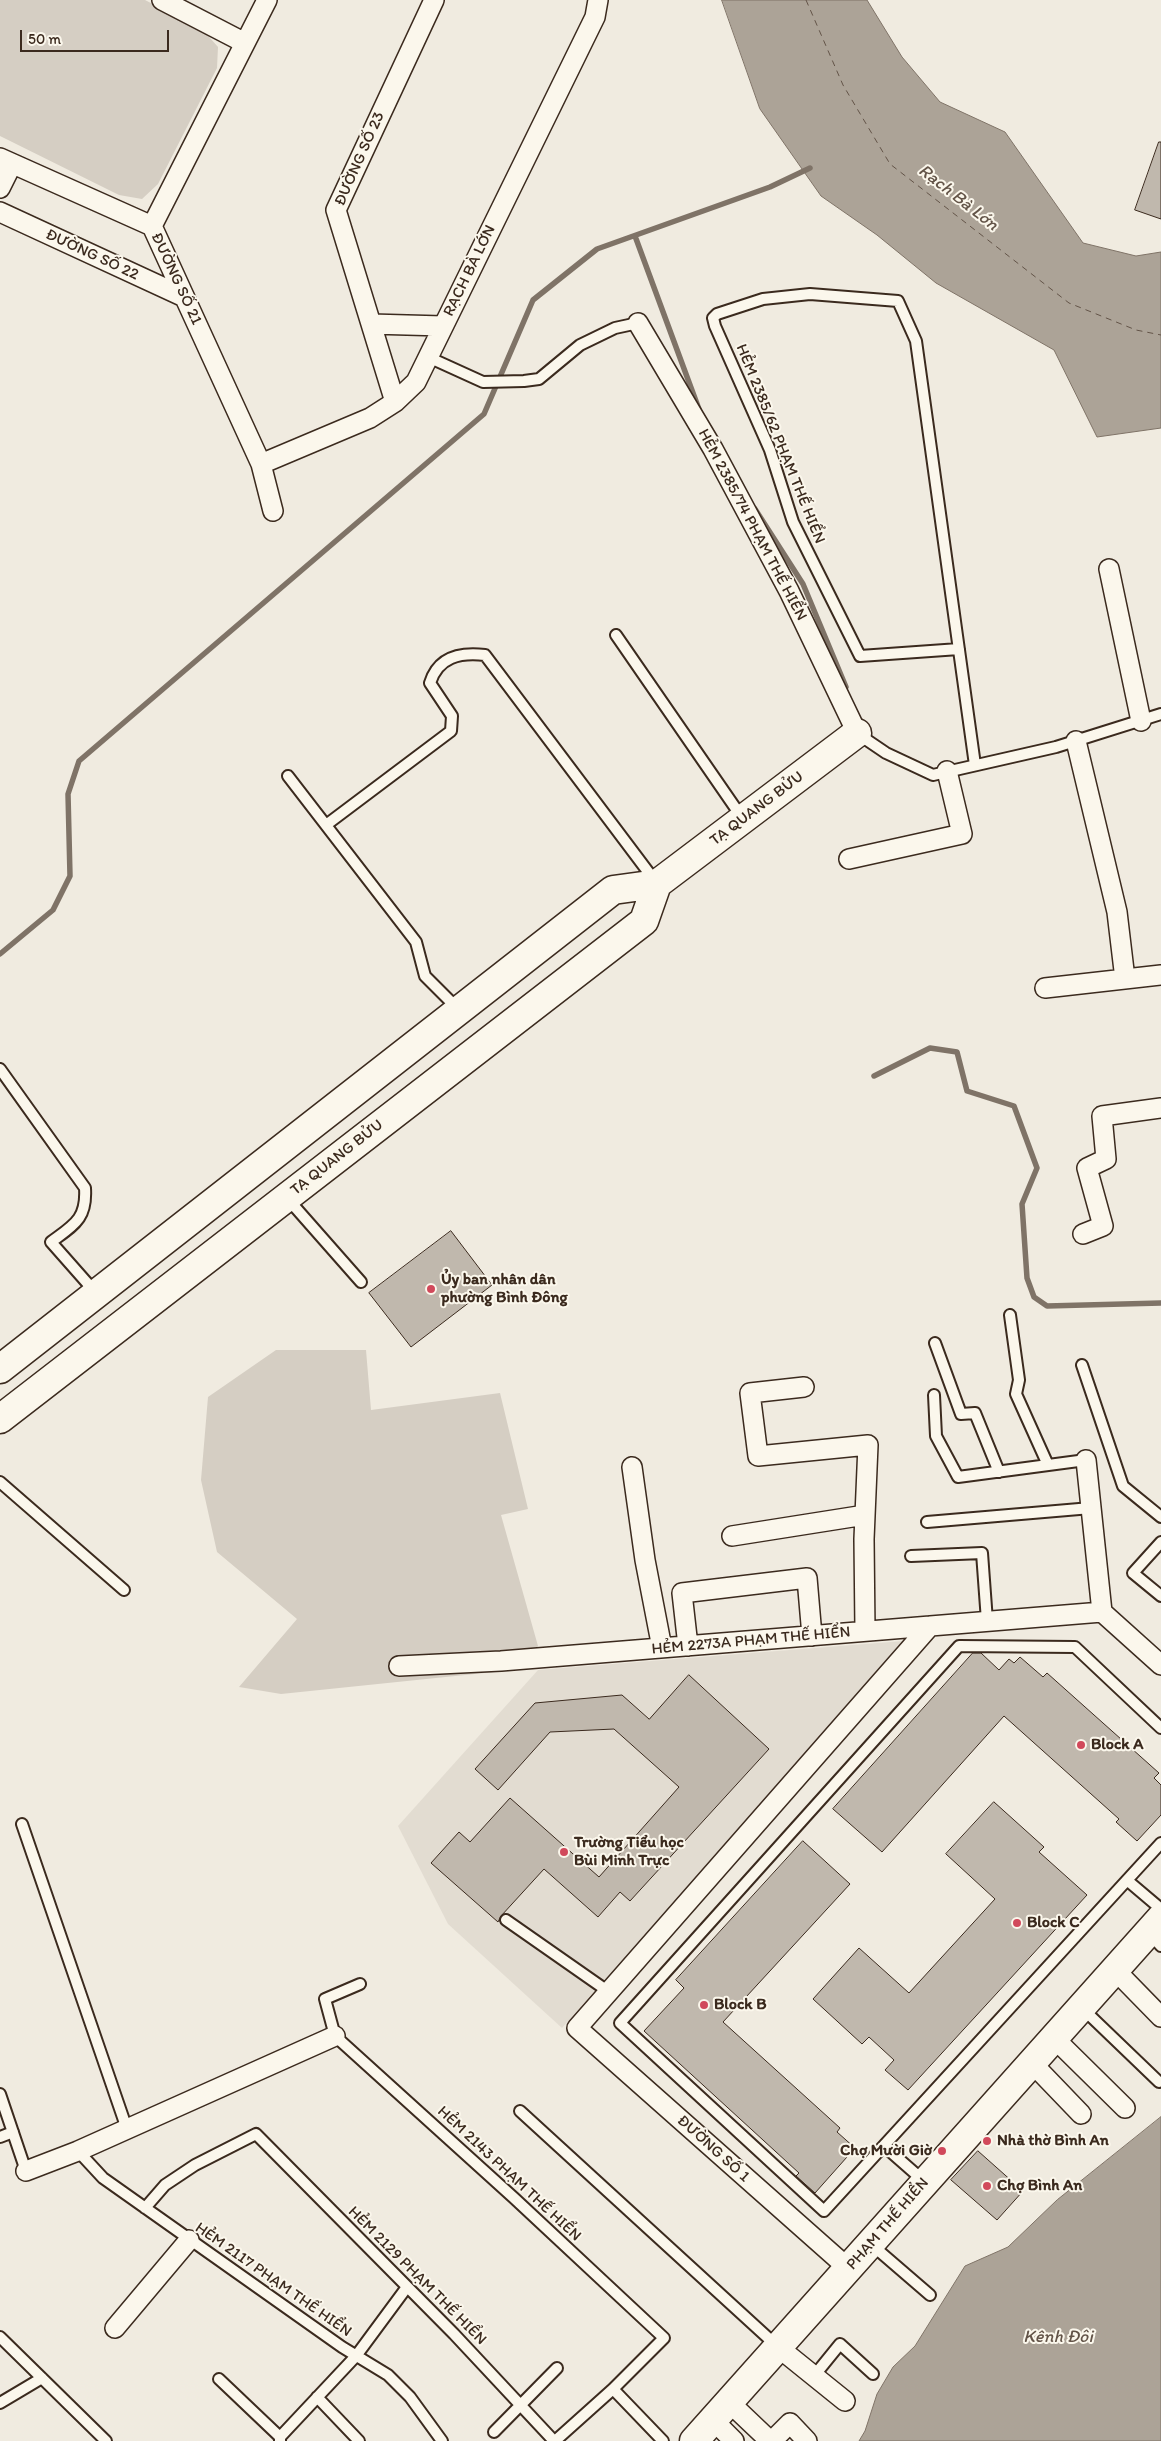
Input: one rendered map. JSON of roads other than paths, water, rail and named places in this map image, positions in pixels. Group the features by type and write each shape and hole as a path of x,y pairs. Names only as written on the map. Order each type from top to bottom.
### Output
{"street":[{"path":"162,0 245,43"},
{"name":"ĐƯỜNG SỐ 21","path":"267,0 152,226 261,464 273,511"},
{"name":"ĐƯỜNG SỐ 23","path":"394,402 336,210 434,0"},
{"name":"RẠCH BÀ LỚN","path":"261,464 370,418 394,402 416,382 595,17 598,0"},
{"path":"0,188 6,161 152,226"},
{"name":"ĐƯỜNG SỐ 22","path":"0,212 184,296"},
{"name":"HẺM 2385/74 PHẠM THẾ HIỂN","path":"638,323 713,449 789,591 857,734"},
{"path":"371,324 443,326"},
{"path":"1110,568 1141,720"},
{"name":"TẠ QUANG BỬU","path":"0,1369 613,890 657,884 857,734"},
{"path":"1076,741 1117,912 1126,979"},
{"path":"848,859 962,834 947,771"},
{"name":"TẠ QUANG BỬU","path":"0,1419 644,921 657,884"},
{"path":"1044,988 1161,975"},
{"path":"1083,1234 1103,1226 1087,1168 1106,1159 1102,1116 1161,1108"},
{"path":"260,1166 286,1198"},
{"path":"804,1386 750,1393 758,1456 868,1445 865,1515 865,1632"},
{"path":"1086,1460 1102,1612 1161,1665"},
{"path":"632,1467 645,1560 662,1648"},
{"path":"732,1536 865,1515"},
{"path":"688,1646 682,1593 807,1578 812,1636"},
{"name":"HẺM 2273A PHẠM THẾ HIỂN","path":"399,1666 501,1661 1102,1612"},
{"path":"609,1992 930,1626"},
{"name":"PHẠM THẾ HIỂN","path":"694,2441 872,2244 1031,2062 1158,1926"},
{"path":"1115,1970 1161,2017"},
{"name":"ĐƯỜNG SỐ 1","path":"609,1992 577,2028 849,2269"},
{"path":"26,2170 78,2151 335,2036"},
{"path":"1054,2038 1125,2108"},
{"path":"1031,2062 1080,2114"},
{"path":"115,2328 189,2240"},
{"path":"778,2347 845,2401"},
{"path":"721,2411 734,2441"},
{"path":"721,2411 771,2441 790,2423 807,2441"}],"lane":[{"name":"HẺM 2385/62 PHẠM THẾ HIỂN","path":"959,649 860,656 793,522 770,450 714,326 713,318 717,314 763,299 810,294 898,301 916,341 959,649 975,765"},
{"path":"428,356 483,382 524,381 539,378 580,344 615,328 638,323"},
{"path":"616,635 744,820"},
{"path":"326,825 451,731 452,716 430,683 434,669 450,658 469,653 485,655 657,884"},
{"path":"857,734 886,754 932,775 1076,741 1161,714"},
{"path":"288,776 416,942 425,976 460,1010"},
{"path":"0,1069 86,1188 84,1212 77,1222 51,1242 97,1294"},
{"path":"286,1198 361,1282"},
{"path":"1010,1315 1019,1380 1016,1394 1048,1465"},
{"path":"935,1343 960,1414 975,1413 999,1472"},
{"path":"1082,1365 1123,1486 1161,1517"},
{"path":"934,1395 936,1436 958,1477 1086,1460"},
{"path":"0,1482 124,1590"},
{"path":"927,1522 1091,1508"},
{"path":"1161,1542 1133,1573 1161,1596"},
{"path":"911,1556 982,1552 987,1622"},
{"path":"1161,1728 1075,1646 959,1646 620,2023 824,2211 1161,1843"},
{"path":"22,1824 127,2129"},
{"path":"1128,1881 1158,1926"},
{"path":"506,1920 609,1992"},
{"path":"335,2036 325,1999 360,1984"},
{"path":"1081,2008 1159,2082"},
{"name":"HẺM 2143 PHẠM THẾ HIỂN","path":"335,2036 514,2198 664,2338 613,2389 554,2441"},
{"path":"0,2094 26,2170"},
{"path":"520,2111 778,2347"},
{"path":"0,2138 13,2132"},
{"name":"HẺM 2129 PHẠM THẾ HIỂN","path":"145,2208 165,2185 195,2165 256,2134 407,2287 554,2441"},
{"path":"884,2146 926,2182"},
{"name":"HẺM 2117 PHẠM THẾ HIỂN","path":"78,2151 103,2178 189,2240 393,2380 410,2397 442,2441"},
{"path":"872,2244 930,2295"},
{"path":"219,2379 280,2439 356,2356 407,2287"},
{"path":"0,2337 106,2441"},
{"path":"814,2376 840,2344 873,2374"},
{"path":"494,2432 557,2368"},
{"path":"0,2403 42,2378"},
{"path":"613,2389 663,2441"},
{"path":"317,2397 359,2441"}],"water":[{"name":"Rạch Bà Lớn","path":"722,0 867,0 902,57 940,102 1005,132 1083,243 1136,256 1161,252 1161,428 1097,437 1054,350 936,283 877,235 821,196 760,109"},
{"name":"Kênh Đôi","path":"1161,2117 1161,2441 859,2441 865,2431 877,2394 893,2367 915,2346 965,2266 1008,2247 1057,2200"}],"waterway":[{"path":"0,954 53,910 70,876 68,794 79,761 484,414 533,300 597,249 770,187 810,168"},
{"path":"635,236 700,412"},
{"path":"755,509 803,584 846,687"},
{"path":"874,1076 930,1048 957,1052 967,1091 1014,1106 1037,1168 1022,1204 1027,1278 1034,1297 1047,1306 1161,1303"}],"place":[{"name":"Ủy ban nhân dân phường Bình Đông","path":"431,1289"},
{"name":"Block A","path":"1081,1745"},
{"name":"Trường Tiểu học Bùi Minh Trực","path":"564,1852"},
{"name":"Block C","path":"1017,1923"},
{"name":"Block B","path":"704,2005"},
{"name":"Nhà thờ Bình An","path":"987,2141"},
{"name":"Chợ Mười Giờ","path":"942,2151"},
{"name":"Chợ Bình An","path":"987,2186"}]}
